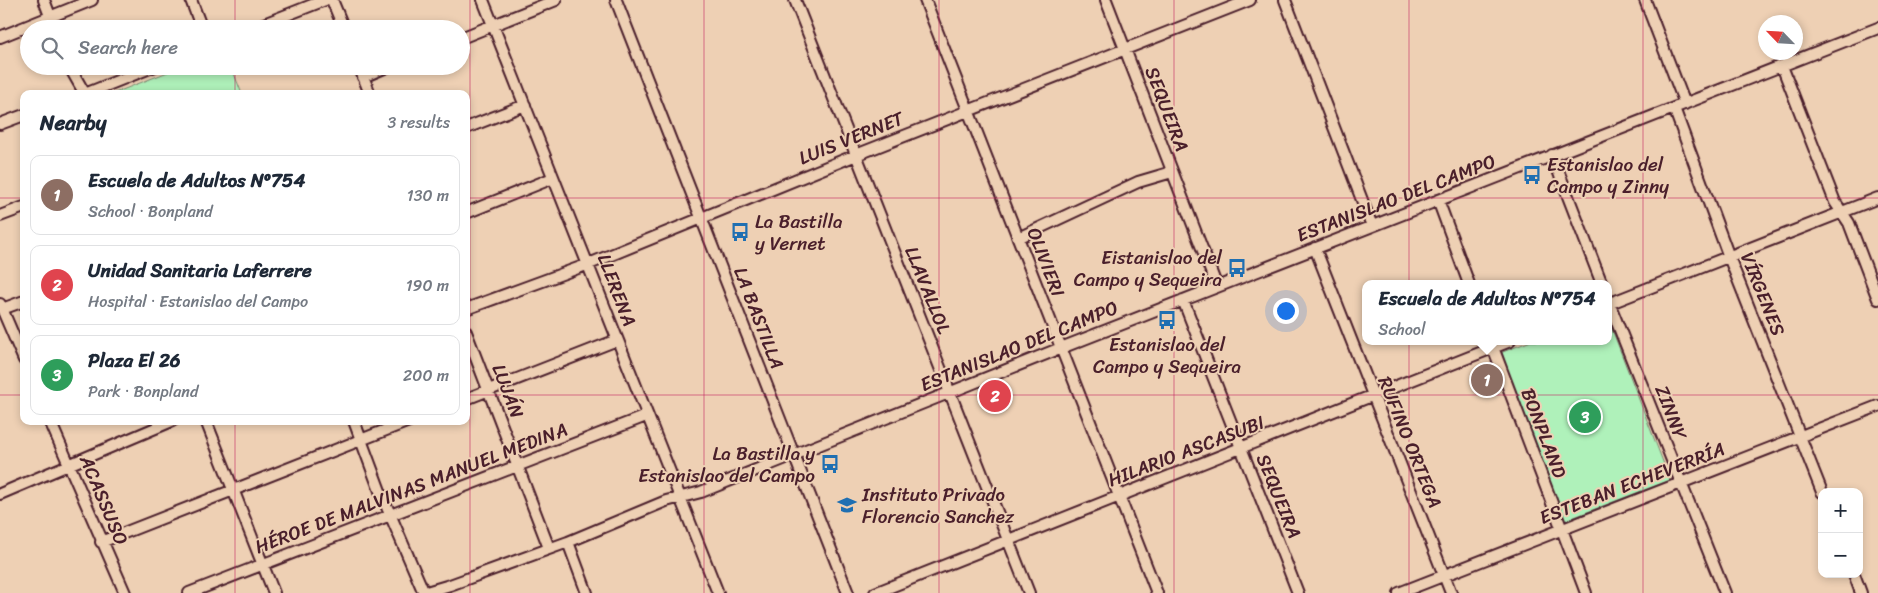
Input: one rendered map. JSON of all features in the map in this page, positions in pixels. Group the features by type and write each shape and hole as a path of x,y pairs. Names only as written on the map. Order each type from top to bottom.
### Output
{"street":[{"path":"44,0 52,20"},
{"path":"41,20 92,0"},
{"path":"191,0 199,20"},
{"path":"274,20 325,0"},
{"path":"332,0 340,20"},
{"name":"LLERENA","path":"484,0 553,178 589,264 646,416 681,498 718,593"},
{"path":"470,34 556,0"},
{"name":"LA BASTILLA","path":"616,0 848,593"},
{"name":"LLAVALLOL","path":"795,0 1029,593"},
{"name":"OLIVIERI","path":"926,0 1157,593"},
{"name":"SEQUEIRA","path":"1106,0 1217,287"},
{"name":"LUIS VERNET","path":"470,308 589,264 856,155 1250,0"},
{"path":"1285,0 1372,226"},
{"path":"1644,0 1685,104"},
{"path":"0,36 20,28"},
{"name":"ESTANISLAO DEL CAMPO","path":"423,593 452,589 666,501 700,492 1061,348 1878,28"},
{"path":"1782,66 1835,202 1849,223 1878,299"},
{"path":"74,75 83,90"},
{"path":"95,90 132,75"},
{"path":"368,75 363,77 368,90"},
{"path":"470,126 525,105"},
{"name":"VÍRGENES","path":"1674,108 1729,257 1820,488"},
{"path":"0,124 20,116"},
{"path":"1552,155 1600,280"},
{"path":"1018,238 1138,182 1172,172"},
{"path":"470,211 553,178"},
{"path":"1612,301 1878,198"},
{"path":"1438,200 1468,280"},
{"path":"0,216 20,208"},
{"name":"RUFINO ORTEGA","path":"1315,248 1451,593"},
{"name":"SEQUEIRA","path":"1183,300 1298,593"},
{"path":"20,302 1,306 20,351"},
{"name":"ZINNY","path":"1612,310 1725,593"},
{"path":"470,397 617,340"},
{"name":"LUJÁN","path":"470,342 549,548"},
{"name":"HILARIO ASCASUBI","path":"875,593 1373,396 1490,345"},
{"name":"BONPLAND","path":"1492,345 1586,593"},
{"name":"ESTEBAN ECHEVERRÍA","path":"1399,593 1878,406"},
{"name":"HÉROE DE MALVINAS MANUEL MEDINA","path":"189,593 646,416"},
{"name":"ACASSUSO","path":"52,425 101,542 125,593"},
{"path":"0,494 162,425"},
{"path":"208,425 235,490 274,593"},
{"path":"356,425 390,515 423,593"},
{"path":"101,542 398,425"},
{"path":"568,542 586,593"},
{"path":"1855,578 1861,593"}],"shaded area":[{"path":"1000,386 1005,400 990,406 985,392"}],"green space":[{"path":"160,75 235,75 240,90 122,90"},
{"path":"1612,329 1670,480 1564,521 1500,353 1521,345 1612,345"}],"place":[{"name":"Estanislao del Campo y Zinny","path":"1532,175"},
{"name":"La Bastilla y Vernet","path":"740,232"},
{"name":"Eistanislao del Campo y Sequeira","path":"1237,268"},
{"name":"Estanislao del Campo y Sequeira","path":"1167,320"},
{"name":"Escuela de Adultos Nº754","path":"1487,380"},
{"name":"Unidad Sanitaria Laferrere","path":"995,396"},
{"name":"Plaza El 26","path":"1585,417"},
{"name":"La Bastilla y Estanislao del Campo","path":"830,464"},
{"name":"Instituto Privado Florencio Sanchez","path":"847,505"}]}
